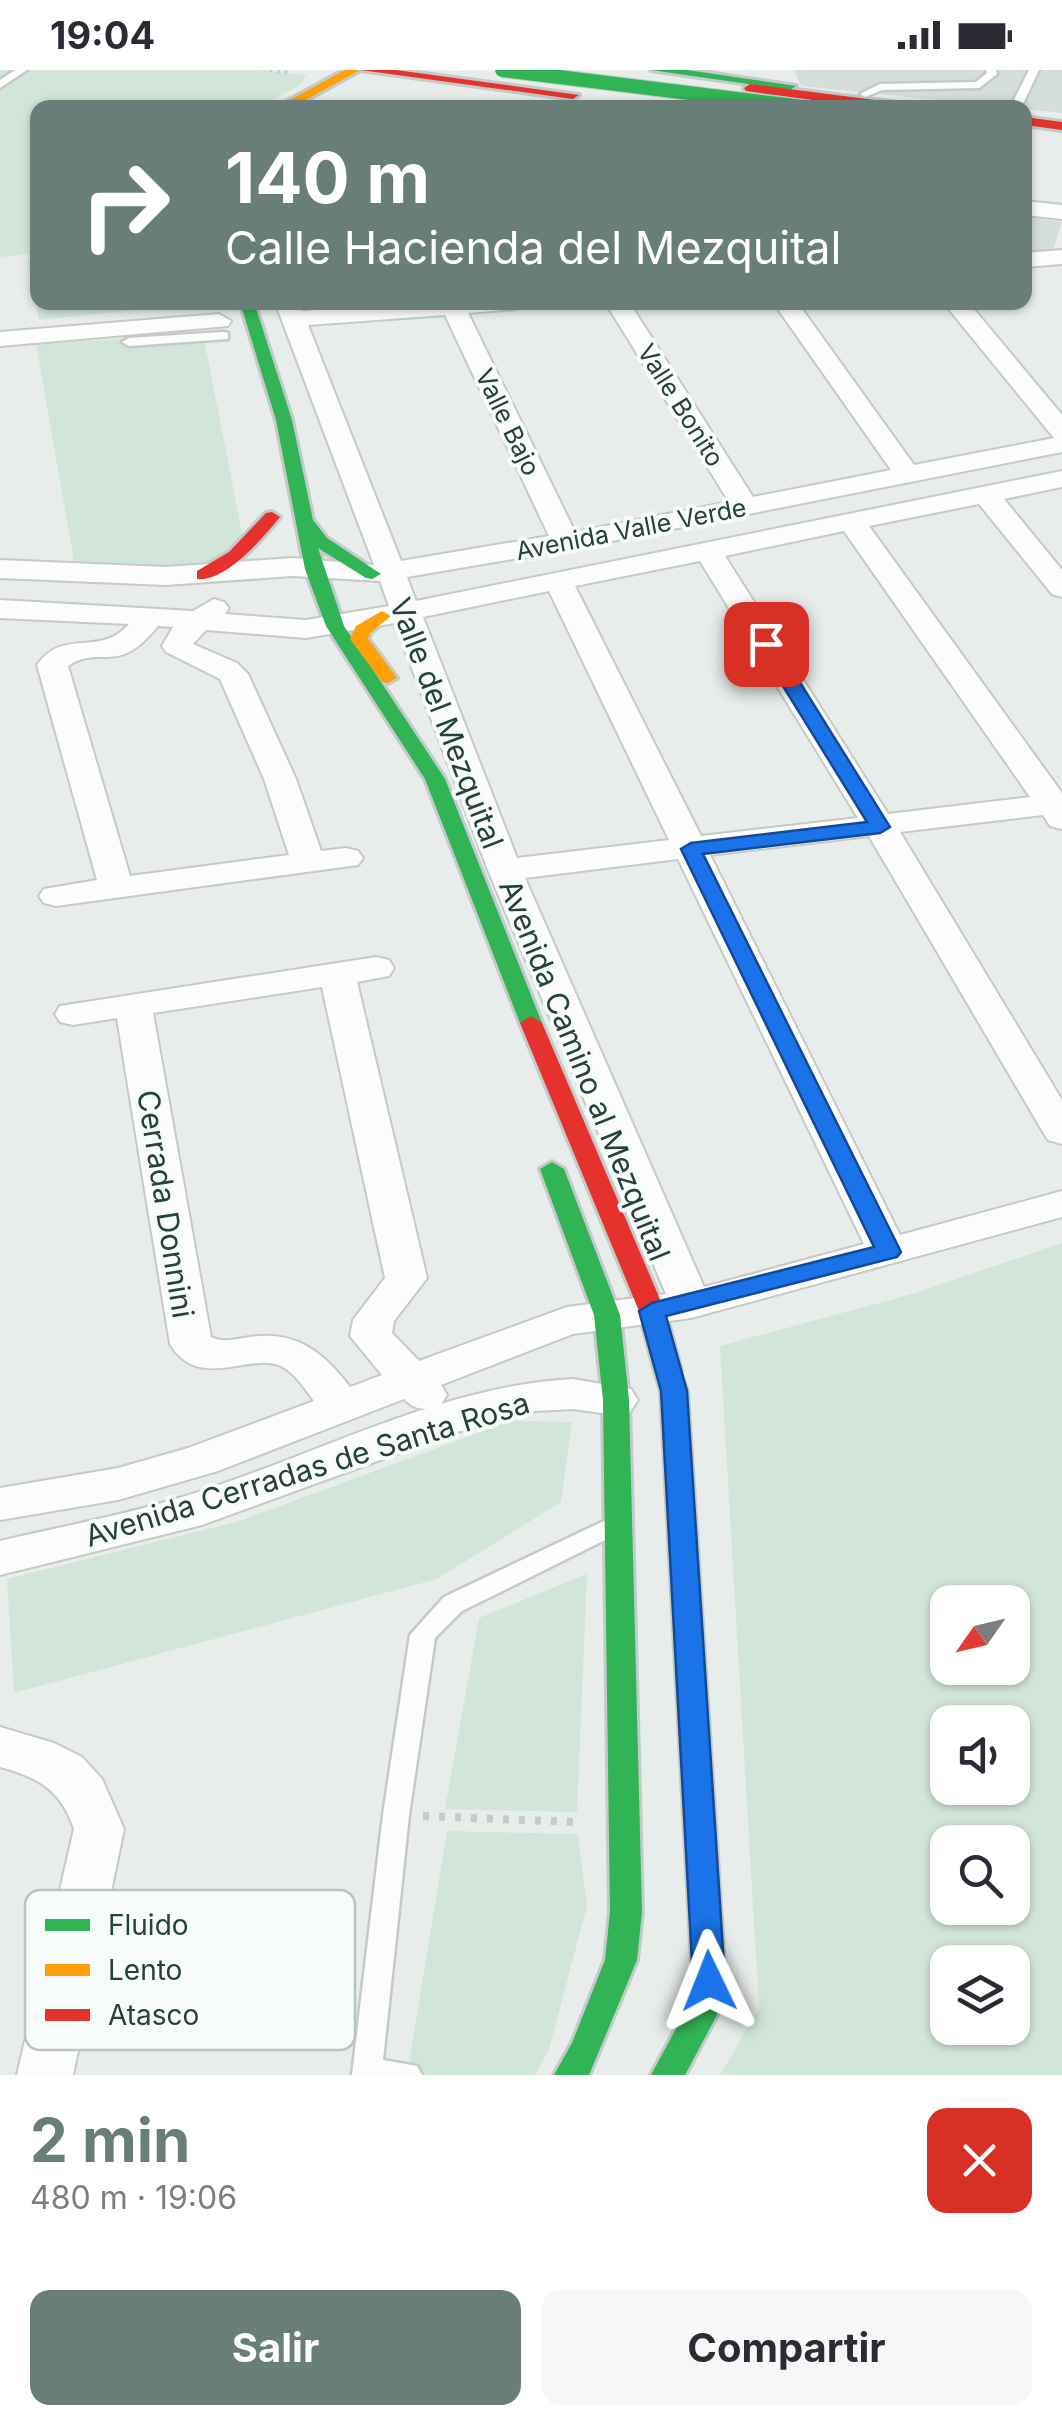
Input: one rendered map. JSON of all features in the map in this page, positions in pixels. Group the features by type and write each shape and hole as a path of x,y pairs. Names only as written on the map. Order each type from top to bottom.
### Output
{"main road":[{"path":"296,100 354,70"},
{"path":"502,70 790,100"},
{"path":"606,70 800,100"},
{"path":"657,70 895,100"},
{"path":"334,100 382,71 540,75 651,100"},
{"path":"1032,122 1062,126"},
{"name":"Avenida Camino al Mezquital","path":"230,321 284,420 302,518 297,580 320,627 320,656"},
{"name":"Avenida Camino al Mezquital","path":"199,575 235,556 269,508 320,627 435,779 558,1090 672,1308 709,1966 701,2014 668,2075"},
{"path":"302,518 321,542 380,573"},
{"path":"393,614 362,630 359,639 420,722 435,779"},
{"path":"543,1146 607,1314 616,1400 620,1522 626,1912 621,1960 586,2049 571,2075"}],"street":[{"path":"1032,209 1062,212"},
{"path":"1032,259 1062,257"},
{"path":"291,311 318,310"},
{"name":"Valle Bajo","path":"454,310 566,542"},
{"name":"Valle Bonito","path":"622,310 746,507"},
{"path":"791,310 908,475"},
{"path":"962,310 1062,432"},
{"name":"Valle del Mezquital","path":"291,311 393,614 505,870 672,1308"},
{"path":"0,326 67,328 230,321"},
{"path":"0,339 67,328"},
{"name":"Avenida Valle Verde","path":"0,568 297,580 380,573 566,542 1062,444"},
{"name":"Avenida Valle Verde","path":"0,608 320,627 1062,479"},
{"path":"985,494 1062,588"},
{"path":"505,870 1058,809 852,523"},
{"path":"710,552 1062,1132"},
{"path":"64,610 53,600 52,587 73,572"},
{"path":"199,575 217,591 216,606 180,637 177,646 185,653 222,664 232,674 280,779 308,863"},
{"path":"559,582 888,1252"},
{"path":"116,887 52,665 56,658 67,654 125,645 152,615"},
{"path":"56,896 346,858"},
{"path":"74,1014 376,968"},
{"path":"337,974 406,1278 392,1301 373,1319 371,1336 445,1420"},
{"name":"Cerrada Donnini","path":"133,1005 191,1344 216,1356 271,1350 297,1356 342,1406"},
{"name":"Avenida Cerradas de Santa Rosa","path":"0,1504 157,1474 567,1321 672,1308 1062,1204"},
{"name":"Avenida Cerradas de Santa Rosa","path":"0,1558 186,1512 445,1420 536,1396 573,1394 616,1400"},
{"path":"0,1747 43,1758 67,1771 92,1806 99,1829 87,1890"},
{"path":"44,2075 50,2050"}],"lane":[{"path":"0,84 22,70"},
{"path":"865,94 880,87 979,86 992,74 991,70"},
{"path":"1019,100 1034,70"},
{"path":"129,342 230,321"},
{"path":"408,2075 368,2073 396,1815 423,1635 434,1619 453,1604 620,1522"}],"path":[{"path":"396,1815 626,1824"}],"shaded area":[{"path":"794,70 1062,70 1062,113 1032,110 1032,100 936,100 801,86"},
{"path":"1032,218 1062,222 1053,250 1032,252"}],"green space":[{"path":"0,70 258,70 306,75 299,86 272,100 30,100 30,254 0,257"},
{"path":"37,310 135,310 39,320"},
{"path":"203,334 243,538 220,562 159,568 74,561 36,344"},
{"path":"1062,1243 1062,2075 720,2075 759,2008 720,1346 912,1294"},
{"path":"511,1421 572,1422 561,1502 437,1579 14,1693 7,1579 236,1522"},
{"path":"587,1574 577,1812 445,1809 479,1618"},
{"path":"447,1831 578,1834 587,1906 549,2049 535,2075 407,2075"}],"traffic: fast":[{"path":"502,70 746,100"},
{"path":"657,70 790,86"},
{"path":"250,310 284,420 314,569 335,626 435,779 531,1023"},
{"path":"302,518 321,542 372,574"},
{"path":"552,1169 607,1315 616,1400 623,1640 626,1912 621,1960 586,2049 571,2075"},
{"path":"668,1371 674,1391 709,1981 701,2015 668,2075"}],"traffic: slow":[{"path":"296,100 354,70"},
{"path":"382,616 362,630 359,639 388,678"}],"traffic: jam":[{"path":"367,70 573,95"},
{"path":"750,88 844,100"},
{"path":"1032,122 1062,126"},
{"path":"203,575 235,556 272,517"},
{"path":"531,1023 652,1311 668,1371"}],"route":[{"path":"709,1981 674,1391 652,1311 888,1252 691,849 880,827 766,644"}]}
